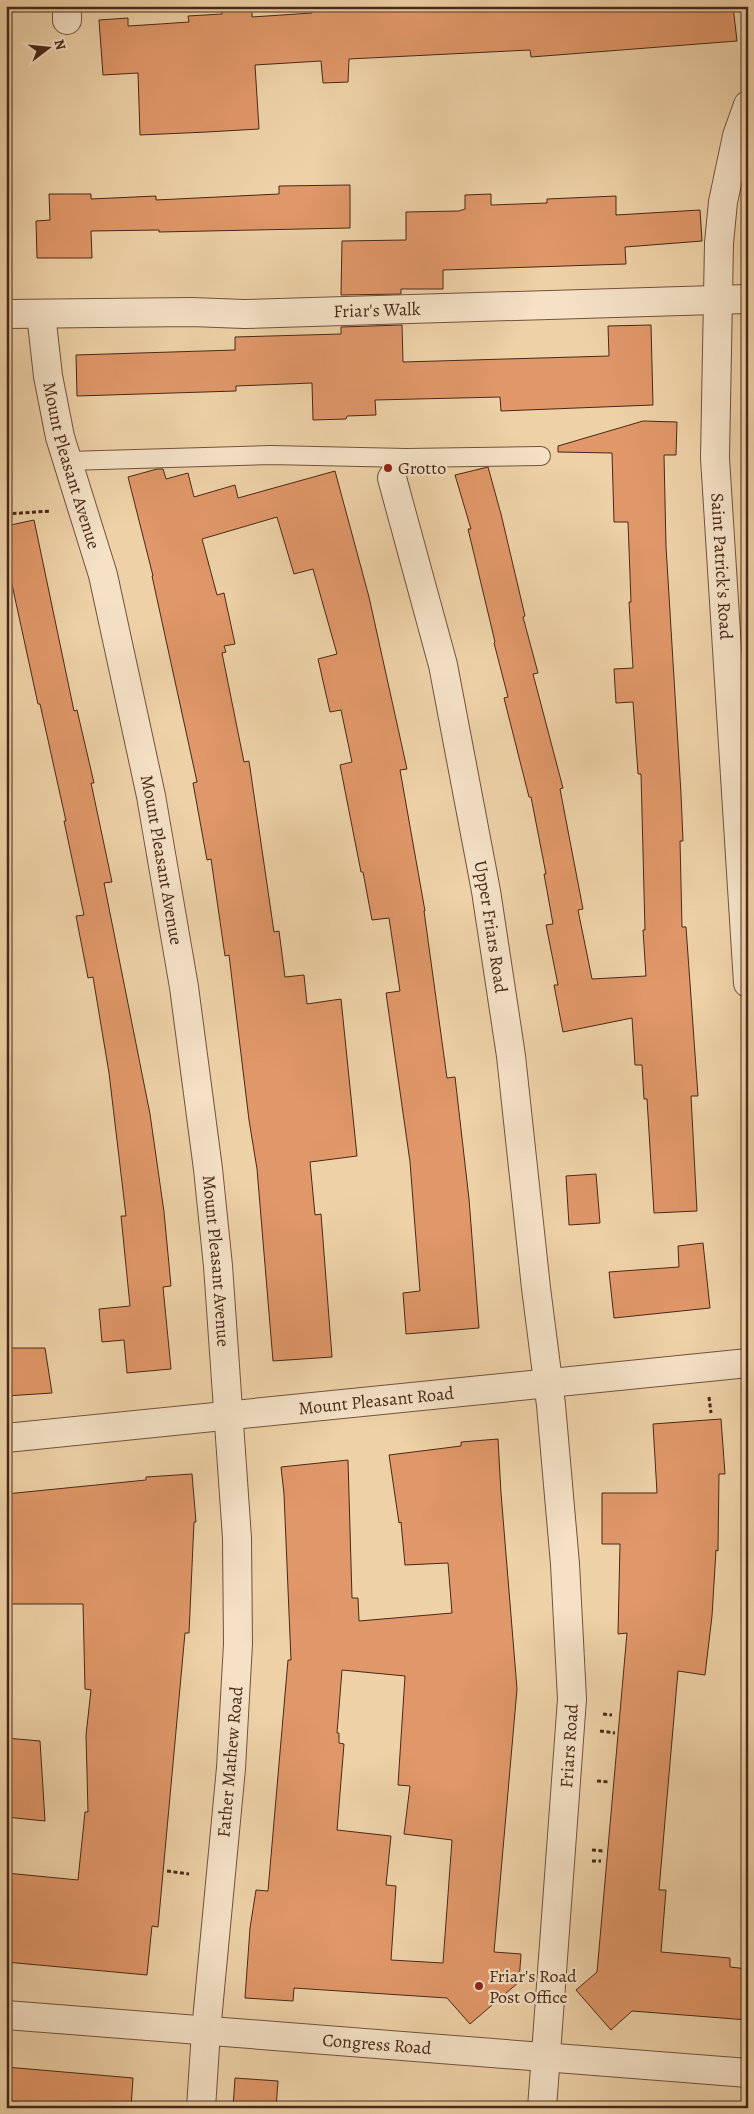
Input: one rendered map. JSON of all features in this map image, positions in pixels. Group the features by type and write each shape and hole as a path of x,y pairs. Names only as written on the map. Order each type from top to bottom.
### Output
{"street":[{"name":"Saint Patrick's Road","path":"748,105 737,136 723,202 719,243 715,458 741,770 748,983"},
{"name":"Friar's Walk","path":"6,314 192,312 244,314 748,299"},
{"name":"Mount Pleasant Avenue","path":"41,314 48,376 67,462 103,575 129,691 151,796 182,973 208,1169 219,1272 229,1416"},
{"name":"Upper Friars Road","path":"392,478 443,665 486,891 511,1056 536,1288 549,1384"},
{"name":"Mount Pleasant Road","path":"6,1438 748,1363"},
{"name":"Friars Road","path":"542,2108 572,1698 565,1564 549,1384"},
{"name":"Father Mathew Road","path":"201,2108 206,2031 231,1768 238,1644 237,1538 229,1416"},
{"name":"Congress Road","path":"6,2015 748,2073"}],"lane":[{"path":"67,462 270,455 406,458 541,456"}],"path":[{"path":"6,514 54,511 81,504"},
{"path":"167,1872 196,1874"}],"building":[{"path":"311,6 339,6 340,11 438,6 733,6 737,41 531,57 530,50 349,59 348,82 323,83 321,61 255,65 259,129 207,132 140,135 138,73 103,75 99,20 128,18 128,26 160,24 189,22 188,16 222,14 222,11 252,9 252,17 312,13"},
{"path":"350,185 350,228 159,232 159,230 91,231 92,258 37,258 36,221 50,220 49,194 91,194 91,199 156,196 156,200 279,194 279,186"},
{"path":"491,194 491,205 547,203 547,199 616,196 616,215 700,210 702,241 625,247 626,264 443,270 443,289 401,289 401,294 341,295 342,241 406,240 406,212 459,211 465,209 465,195"},
{"path":"402,325 403,362 609,356 608,326 651,325 653,405 501,411 500,397 375,400 376,415 347,416 346,419 313,420 312,383 236,386 236,391 77,396 76,355 235,350 235,337 341,334 341,327"},
{"path":"643,421 677,422 676,455 664,455 666,546 683,841 680,841 682,927 686,927 698,1096 691,1096 697,1211 654,1213 647,1099 644,1099 642,1065 635,1065 632,1018 563,1032 554,985 558,985 546,925 553,924 544,874 546,874 531,797 529,797 504,698 508,697 468,529 471,529 455,475 488,467 501,514 525,616 523,617 538,673 533,674 563,788 560,789 583,909 578,910 592,979 646,976 643,930 645,930 641,774 638,774 633,702 616,703 614,669 633,668 629,602 631,602 628,522 614,522 612,453 558,452 558,446"},
{"path":"163,469 166,479 188,473 194,497 235,485 238,498 335,471 369,597 407,769 400,770 425,911 447,1078 455,1077 469,1199 479,1328 406,1334 403,1293 420,1291 410,1162 386,993 400,991 389,918 372,920 340,765 352,762 341,710 330,712 318,659 337,654 313,569 294,574 277,517 202,539 217,595 224,593 235,644 224,646 226,652 222,653 244,762 249,761 274,932 279,931 285,977 304,975 307,1004 341,999 357,1156 310,1162 315,1215 321,1214 332,1357 273,1361 257,1169 249,1120 229,955 225,956 211,859 207,860 193,783 197,782 153,576 128,477"},
{"path":"34,520 74,711 77,710 94,783 91,783 112,882 104,883 150,1114 164,1212 171,1286 163,1287 171,1369 127,1373 124,1340 102,1342 99,1309 130,1306 121,1216 126,1216 109,1073 93,977 88,978 76,916 84,915 64,821 66,821 6,557 6,526"},
{"path":"596,1174 600,1223 569,1225 566,1176"},
{"path":"703,1243 710,1308 614,1318 609,1272 679,1267 678,1246"},
{"path":"6,1348 45,1348 52,1393 6,1396"},
{"path":"721,1419 725,1474 719,1474 718,1551 716,1550 712,1616 705,1675 678,1671 659,1890 666,1890 661,1952 730,1958 730,1967 748,1969 748,2020 632,2011 611,2030 576,1990 597,1972 627,1633 618,1634 620,1544 602,1544 602,1493 657,1493 653,1424"},
{"path":"498,1439 517,1689 494,1952 521,1954 519,1982 470,2024 447,1998 294,1988 293,2001 245,1998 250,1928 256,1890 268,1891 288,1660 291,1660 284,1494 281,1467 348,1460 352,1598 358,1598 359,1621 452,1613 448,1563 405,1565 401,1522 399,1523 389,1455 461,1446 461,1442","holes":["342,1670 405,1676 398,1785 410,1786 404,1834 452,1840 443,1963 391,1960 396,1886 386,1885 391,1836 337,1830 344,1744 339,1743 339,1733 337,1733"]},
{"path":"192,1474 196,1522 194,1522 189,1633 185,1633 158,1927 152,1926 147,1975 6,1962 6,1873 78,1880 85,1812 88,1812 86,1735 91,1690 85,1689 83,1604 6,1604 6,1555 12,1554 6,1494 146,1480 146,1477"},
{"path":"6,1738 40,1741 45,1821 6,1817"},
{"path":"6,2067 133,2078 131,2108 79,2108 6,2101"},
{"path":"235,2078 278,2081 276,2108 233,2108"}],"place":[{"name":"Grotto","path":"388,468"},
{"name":"Friar's Road Post Office","path":"479,1986"}]}
